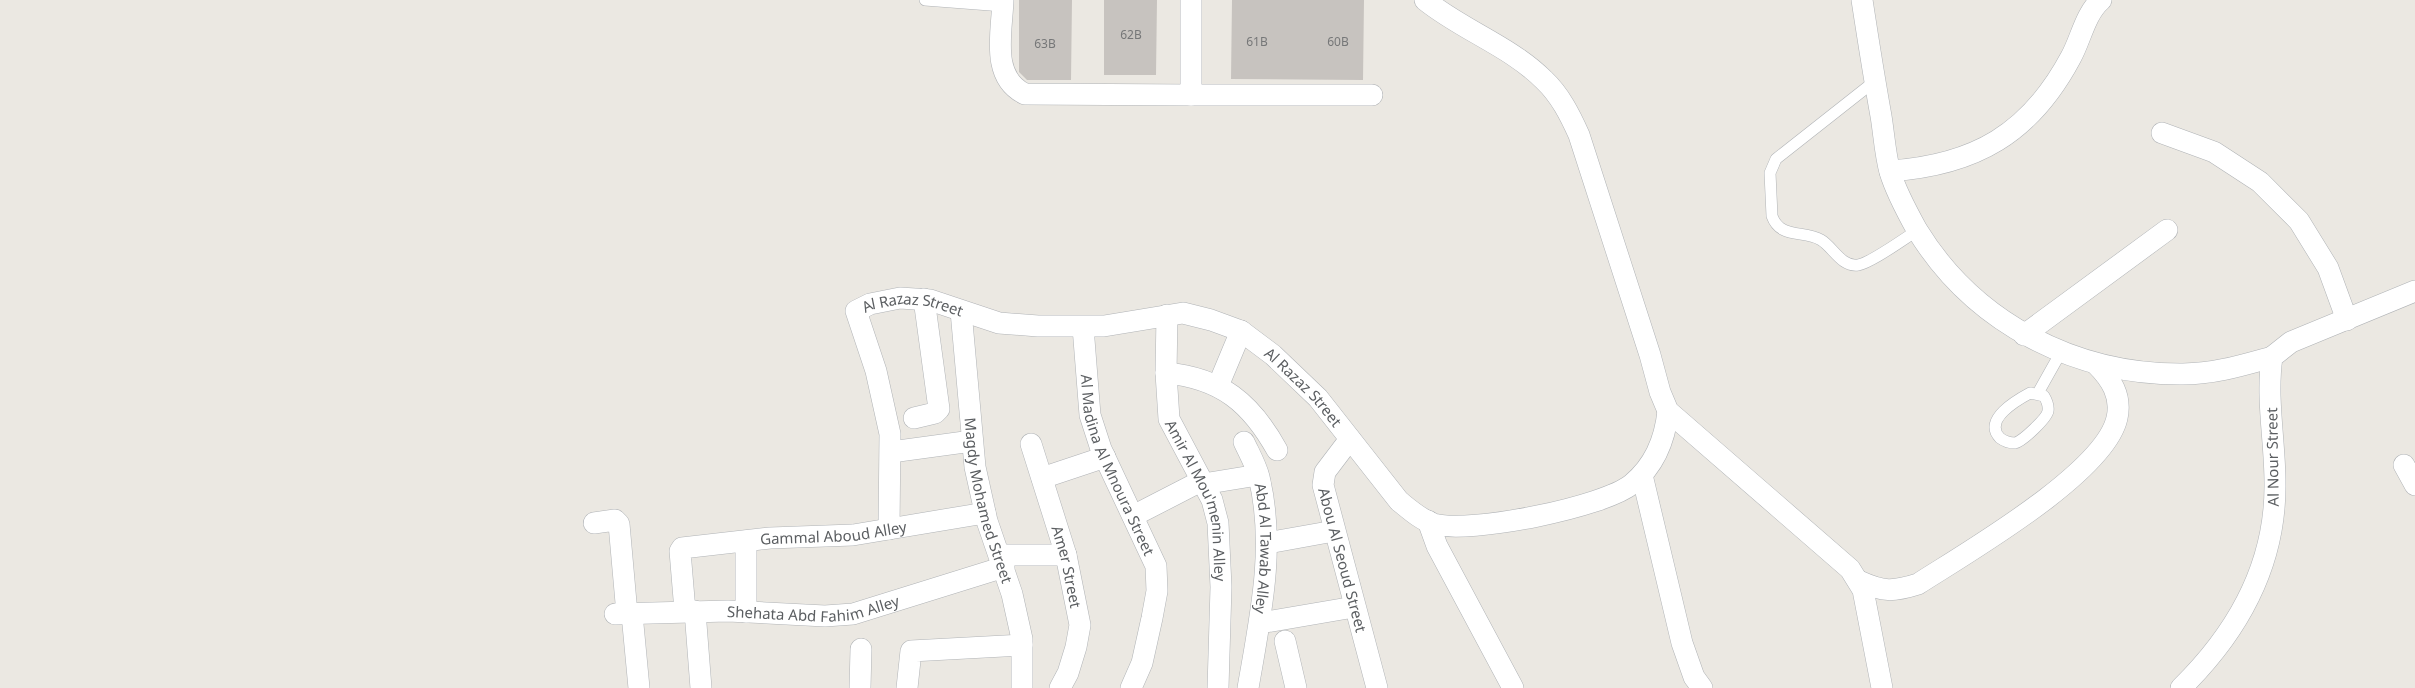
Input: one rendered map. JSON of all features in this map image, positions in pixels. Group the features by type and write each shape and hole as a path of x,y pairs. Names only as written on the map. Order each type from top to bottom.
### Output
{"street":[{"path":"1191,0 1191,95"},
{"path":"1425,0 1447,18 1511,56 1544,79 1570,116 1591,171 1660,392 1668,411 1840,558 1859,581 1866,600 1882,688"},
{"path":"1862,0 1890,172 1906,211 1929,248 1956,282 1988,311 2024,335 2061,352 2096,364 2140,372 2185,374 2229,369 2272,358 2291,342 2415,291"},
{"path":"1890,172 1924,169 1955,161 1985,148 2012,131 2037,109 2057,84 2073,55 2091,12 2101,0"},
{"path":"1003,3 1001,65 1009,83 1016,90 1025,94 1372,95"},
{"path":"2162,133 2214,152 2260,182 2299,221 2328,268 2347,320"},
{"path":"2024,335 2167,230"},
{"name":"Al Razaz Street","path":"891,452 890,434 876,371 856,311 870,304 900,298 924,299 999,323 1083,327 1104,326 1183,313 1211,320 1241,331 1273,355 1318,398 1399,502 1415,515 1434,524 1476,526 1525,519 1621,492 1642,475 1661,446 1668,411"},
{"path":"914,418 935,413 939,409 924,299"},
{"name":"Magdy Mohamed Street","path":"961,311 972,441 985,513 1002,561 1022,645 1022,688"},
{"name":"Amir Al Mou'menin Alley","path":"1167,315 1166,373 1169,419 1215,510 1219,534 1221,587 1218,688"},
{"name":"Al Madina Al Mnoura Street","path":"1083,327 1090,415 1105,457 1156,566 1157,591 1142,663 1131,688"},
{"path":"1218,386 1241,331"},
{"name":"Al Nour Street","path":"2181,688 2208,661 2231,630 2250,597 2264,560 2272,522 2275,484 2269,379 2272,358"},
{"path":"1859,581 1878,589 1898,590 1918,584 2041,502 2070,480 2096,455 2110,436 2117,418 2117,397 2110,378 2096,364"},
{"path":"1166,373 1184,375 1218,386 1242,402 1262,424 1277,450"},
{"name":"Abou Al Seoud Street","path":"1350,439 1325,472 1323,480 1334,531 1377,688"},
{"path":"889,529 891,452 972,441"},
{"name":"Abd Al Tawab Alley","path":"1244,442 1258,475 1267,543 1260,623 1248,688"},
{"name":"Amer Street","path":"1031,444 1066,555 1080,625 1076,648 1068,673 1060,688"},
{"path":"1042,478 1105,457"},
{"path":"2404,465 2415,485"},
{"path":"1133,516 1202,482 1258,475"},
{"path":"1642,475 1682,643 1694,677 1702,688"},
{"name":"Gammal Aboud Alley","path":"690,611 680,549 770,538 853,535 985,513"},
{"path":"594,523 615,520 619,524 625,614 639,688"},
{"path":"1428,521 1450,572 1513,688"},
{"path":"1267,543 1334,531"},
{"path":"746,541 746,612"},
{"name":"Shehata Abd Fahim Alley","path":"625,614 690,611 825,616 853,614 1002,561 1066,555"},
{"path":"1260,623 1354,607"},
{"path":"690,611 701,688"},
{"path":"1285,641 1296,688"},
{"path":"907,688 911,651 1022,645"},
{"path":"860,688 861,649"}],"lane":[{"path":"925,0 1003,3"},
{"path":"1875,81 1776,159 1770,173 1772,216 1774,222 1784,231 1817,238 1843,261 1853,265 1865,263 1918,230"},
{"path":"2038,393 2061,352"},
{"path":"2030,393 2038,393 2044,396 2048,402 2047,415 2023,439 2007,442 2000,438 1996,430 1996,422 2000,415 2030,393"}],"building":[{"path":"1019,0 1072,0 1071,80 1027,80 1019,72"},
{"path":"1104,0 1157,0 1156,75 1104,75"},
{"path":"1232,0 1364,0 1363,80 1231,79"}]}
